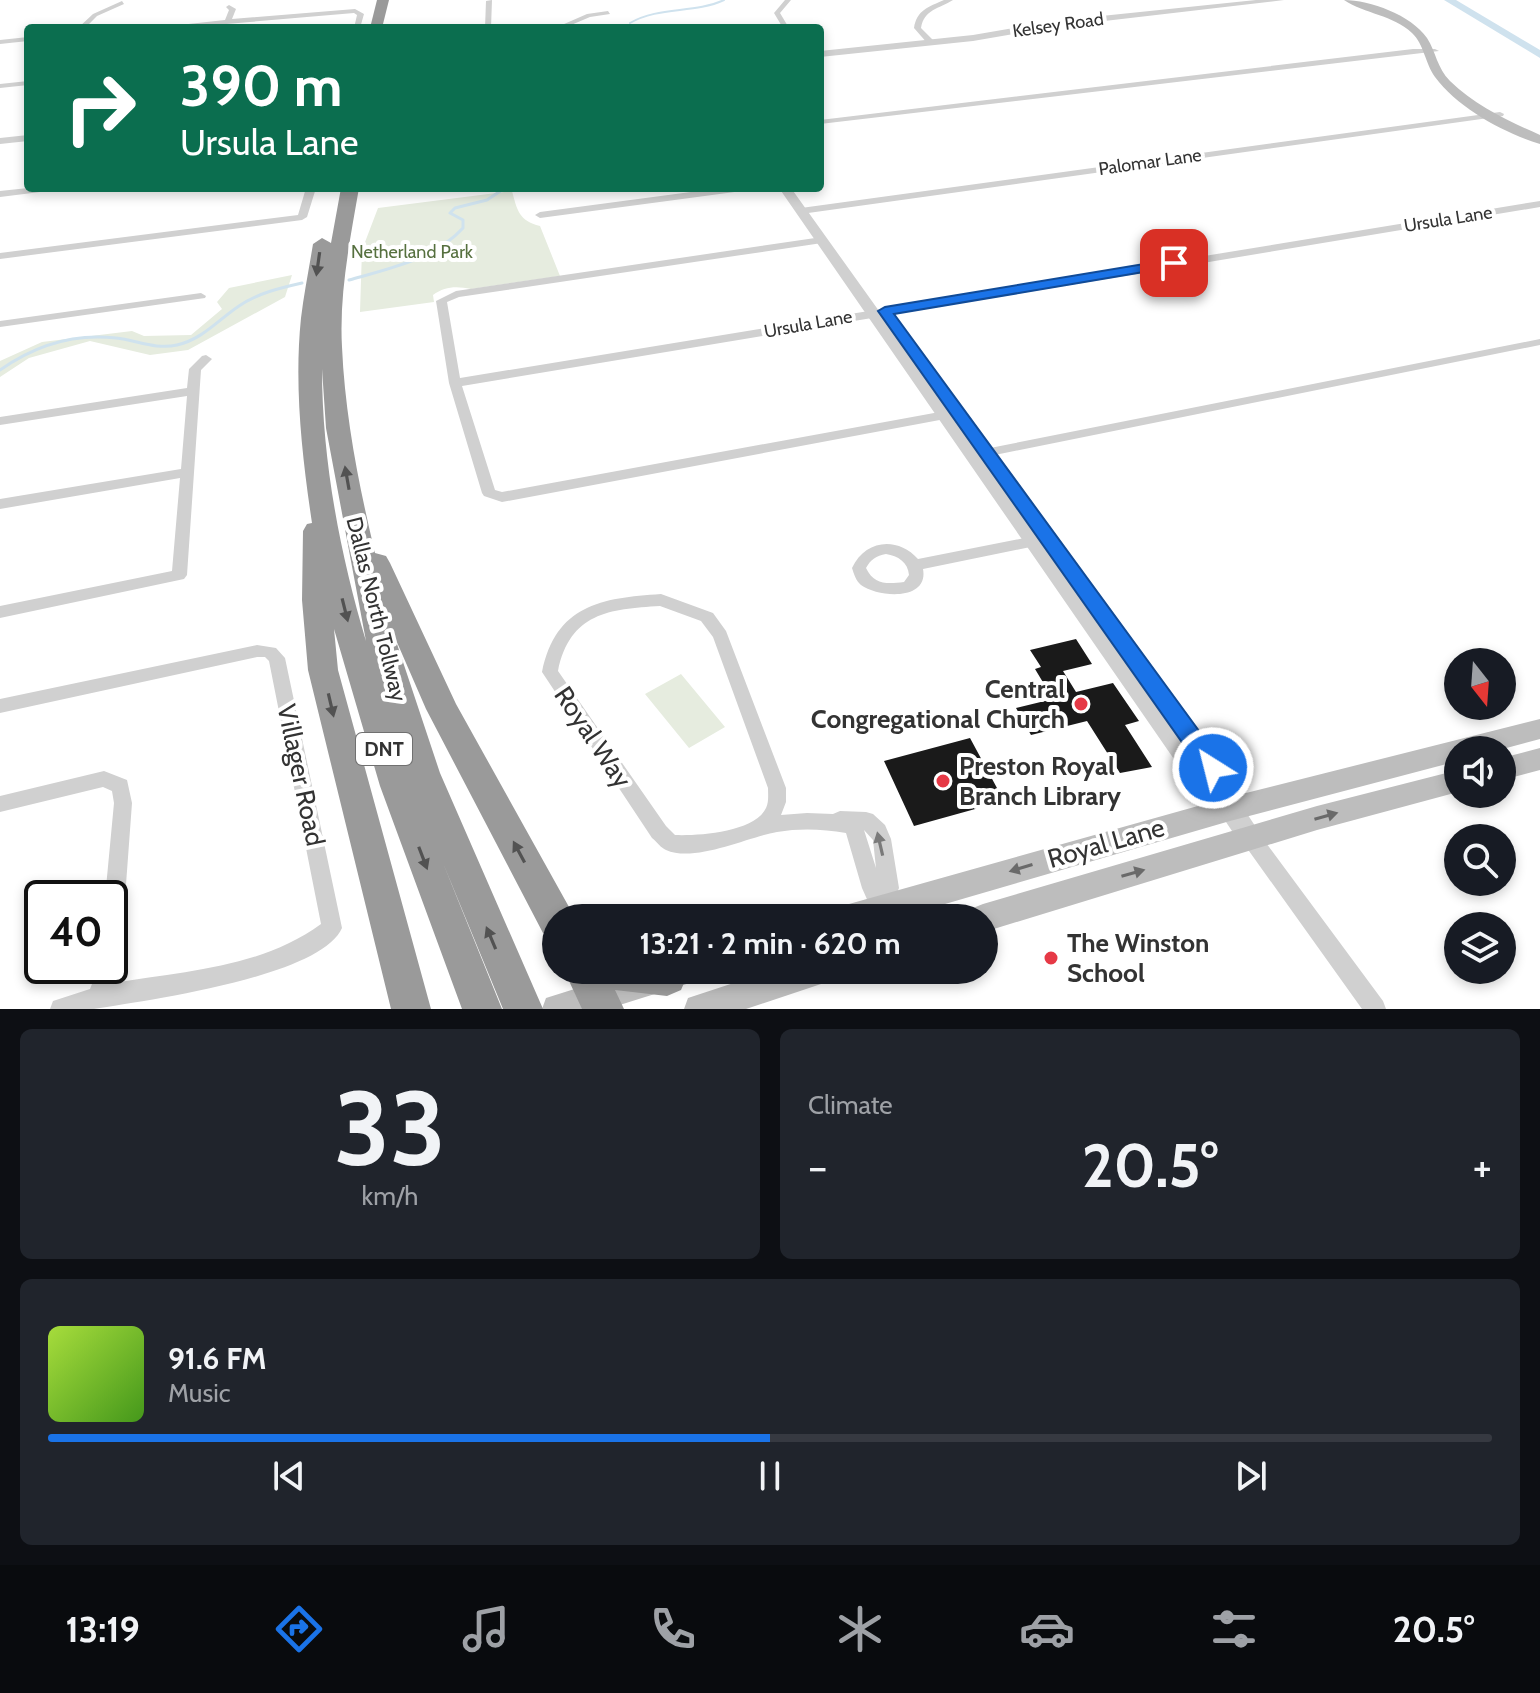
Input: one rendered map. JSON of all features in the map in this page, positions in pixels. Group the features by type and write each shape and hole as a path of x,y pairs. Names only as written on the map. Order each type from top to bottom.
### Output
{"highway":[{"path":"377,24 383,0"},
{"path":"388,24 394,0"},
{"name":"Dallas North Tollway","path":"334,192 320,249 313,315 311,418 316,479 357,660 378,729 406,813 482,1009"},
{"name":"Dallas North Tollway","path":"349,192 335,274 331,345 338,428 356,528 382,644 423,773 523,1009"},
{"path":"316,479 316,600 323,670 405,1002"},
{"path":"356,528 370,546 442,709 547,904"}],"main road":[{"path":"1349,0 1402,22"},
{"path":"1356,0 1402,22 1431,51 1447,80 1495,115 1540,140"},
{"path":"1495,115 1540,134"},
{"name":"Royal Lane","path":"1516,746 1540,729"},
{"name":"Royal Lane","path":"910,904 1064,855 1444,754"},
{"name":"Royal Lane","path":"1516,758 1540,759"},
{"name":"Royal Lane","path":"998,914 1251,838 1444,785"},
{"path":"1064,855 1080,889"},
{"path":"699,1009 776,984"},
{"path":"557,1009 598,986"}],"street":[{"path":"313,14 315,0"},
{"path":"784,24 777,13 788,0"},
{"path":"931,42 919,32 917,21 926,10 950,0"},
{"name":"Kelsey Road","path":"824,54 1053,24 1280,0"},
{"path":"488,24 489,1"},
{"path":"85,24 95,15 122,3"},
{"path":"228,21 233,9 229,7"},
{"path":"197,24 360,12 358,24"},
{"path":"568,24 589,15 608,13"},
{"path":"0,42 24,39"},
{"path":"824,122 1431,51"},
{"path":"0,86 24,83"},
{"name":"Palomar Lane","path":"807,210 1495,115"},
{"path":"0,141 24,138"},
{"path":"0,194 24,191"},
{"path":"0,256 302,217 310,192"},
{"path":"540,215 712,192"},
{"path":"789,192 807,210 1041,540 1213,797 1230,809 1375,1009"},
{"path":"799,192 822,240 840,257"},
{"name":"Ursula Lane","path":"455,383 1540,204"},
{"path":"822,240 456,294 441,301 455,383 489,493 502,497 945,415"},
{"path":"0,324 201,296"},
{"path":"980,454 1540,342"},
{"path":"0,612 179,575 195,369 206,359"},
{"path":"925,377 945,415 980,454"},
{"path":"0,421 193,391"},
{"path":"0,504 188,472"},
{"path":"916,565 1041,540"},
{"name":"Royal Way","path":"758,828 768,821 778,802 777,788 720,635 707,617 661,600 593,610 574,623 556,642 550,672 659,832 670,843 681,845 758,828 786,821 829,821 852,826 863,851 870,888 878,904"},
{"name":"Villager Road","path":"0,706 267,650 277,658 332,928 299,952 256,966 97,997 61,1009"},
{"path":"0,804 104,779 121,786 123,803 117,880"},
{"path":"97,997 102,984"}],"green space":[{"name":"Netherland Park","path":"512,192 520,214 527,221 540,226 560,276 471,289 451,288 433,295 434,302 360,312 362,250 378,208"},
{"path":"292,275 285,297 188,350 150,355 90,341 29,358 0,377 0,361 42,342 132,331 144,336 191,335 222,309 217,302 229,288"},
{"path":"681,674 725,727 689,748 645,694"}],"building":[{"name":"Central Congregational Church","path":"1076,639 1092,664 1063,671 1076,692 1113,683 1139,721 1125,725 1152,767 1120,773 1087,721 1031,735 1016,708 1053,699 1035,669 1041,667 1030,650"},
{"name":"Preston Royal Branch Library","path":"970,738 1004,801 914,826 884,761"}],"waterway":[{"path":"630,23 653,14 701,7 724,0"},
{"path":"1449,0 1540,55"},
{"path":"349,280 410,262 439,248 463,228 463,220 450,213 455,208 487,200 499,192"},
{"path":"0,370 27,354 70,340 100,337 154,346 177,345 203,334 254,298 302,283"}],"place":[{"name":"Central Congregational Church","path":"1081,704"},
{"name":"Preston Royal Branch Library","path":"943,781"},
{"name":"The Winston School","path":"1051,958"}],"route":[{"path":"1174,263 885,311 1213,768"}]}
